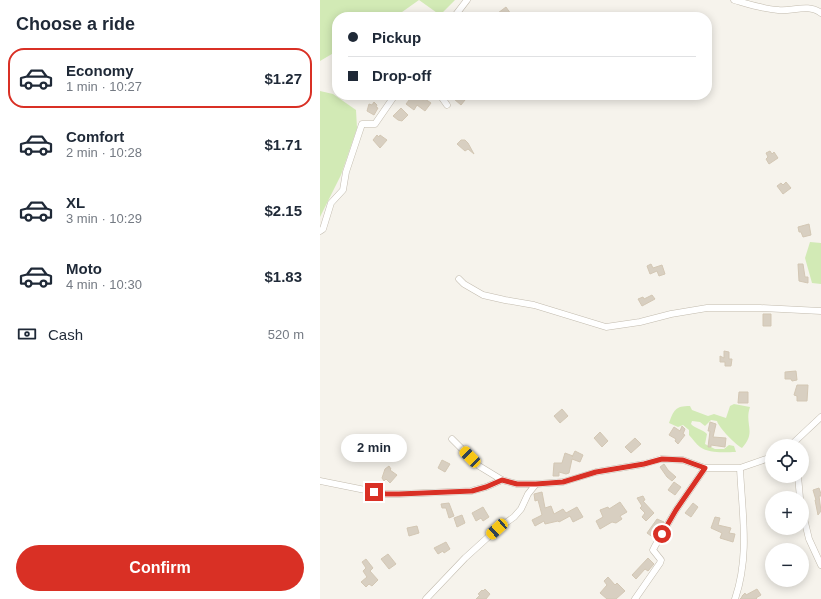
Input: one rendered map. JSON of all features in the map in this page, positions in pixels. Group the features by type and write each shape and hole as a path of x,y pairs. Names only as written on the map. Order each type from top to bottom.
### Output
{"street":[{"path":"458,12 467,0"},
{"path":"734,0 779,11 805,8 816,10 821,13"},
{"path":"320,231 323,229 331,203 343,190 346,172 362,124 375,124 392,100"},
{"path":"444,100 447,105"},
{"path":"459,279 464,284 483,295 534,305 606,327 640,322 671,314 707,308 760,308 821,311"},
{"path":"798,439 821,417"},
{"path":"452,439 479,466 502,480 517,484 563,482 596,472 637,466 662,459 683,460 705,468 740,468 765,459"},
{"path":"634,599 660,563 661,560 654,550 655,546 676,510 705,468"},
{"path":"735,599 743,567 745,541 740,468"},
{"path":"320,481 386,494 399,494 472,491 502,480"},
{"path":"426,599 465,558 521,509 528,494 536,484"},
{"path":"808,535 821,565"}],"green space":[{"path":"320,0 419,0 402,12 332,12 332,54 320,61"},
{"path":"419,0 455,0 443,12 436,12"},
{"path":"320,91 332,94 332,100 342,100 356,110 357,128 341,175 320,217"},
{"path":"810,242 821,243 821,284 812,283 805,258"},
{"path":"734,404 750,407 748,418 750,432 749,437 742,448 728,436 717,421 711,420 705,426 700,422 692,421 691,424 707,434 705,444 715,449 724,449 729,445 734,446 736,452 708,451 696,443 689,435 689,430 683,425 678,427 669,423 674,412 681,407 690,406 692,410 708,416 714,414 726,418 730,406"}],"building":[{"path":"506,7 510,12 499,12"},
{"path":"409,100 426,100 431,103 425,111 417,105 414,110 406,104"},
{"path":"455,100 465,100 461,105"},
{"path":"374,102 378,108 374,115 367,111 369,104 372,105"},
{"path":"401,108 408,115 402,121 393,116"},
{"path":"377,135 379,137 380,135 387,140 380,148 373,140"},
{"path":"461,140 465,140 468,143 474,154 468,149 465,151 457,144"},
{"path":"770,151 772,154 774,152 778,158 769,164 766,159 768,157 766,153"},
{"path":"786,182 791,188 783,194 777,186 781,183 783,185"},
{"path":"809,224 811,235 803,237 801,232 799,232 798,227"},
{"path":"651,264 653,268 662,265 665,274 659,276 657,271 650,274 647,266"},
{"path":"798,264 803,264 805,277 808,277 808,283 799,281"},
{"path":"652,295 655,299 642,306 638,299 643,297 644,299"},
{"path":"763,314 771,314 771,326 763,326"},
{"path":"724,351 729,352 729,359 732,359 731,366 725,366 725,362 720,362 720,356 724,358"},
{"path":"796,371 797,380 792,381 791,379 785,379 785,372"},
{"path":"797,385 808,385 807,401 797,401 797,396 794,395"},
{"path":"739,392 748,392 748,403 738,403"},
{"path":"562,409 568,416 560,423 554,416"},
{"path":"710,422 716,424 713,437 726,438 725,447 711,445 711,447 708,447 710,431 708,431"},
{"path":"682,426 685,429 683,434 685,435 678,444 675,441 676,439 669,435 674,427 680,431"},
{"path":"600,432 608,441 602,447 594,438"},
{"path":"635,438 641,444 631,453 625,447"},
{"path":"575,451 583,455 580,462 572,459 569,473 566,474 559,472 559,476 553,476 554,463 562,463 565,453 573,456"},
{"path":"442,460 450,464 445,472 438,468"},
{"path":"664,464 676,477 672,481 660,467"},
{"path":"389,466 391,469 390,470 397,475 390,483 386,479 384,481 382,478 385,469"},
{"path":"674,482 681,487 675,495 668,490"},
{"path":"819,488 821,494 821,496 819,496 821,511 818,515 813,490"},
{"path":"542,492 545,508 551,506 554,514 563,509 566,513 577,507 583,517 573,522 570,516 559,522 545,524 544,521 535,526 532,520 542,515 538,500 535,501 534,494"},
{"path":"643,496 645,500 643,501 654,513 646,521 642,517 645,513 640,508 642,506 637,498"},
{"path":"620,502 627,512 620,516 622,519 616,523 612,522 600,529 596,521 603,517 600,510 608,507 609,509"},
{"path":"449,503 454,516 449,518 446,508 442,508 441,504"},
{"path":"693,503 698,507 691,517 685,513"},
{"path":"483,507 489,517 483,521 481,518 476,521 472,513"},
{"path":"462,515 465,523 457,527 454,518"},
{"path":"715,517 720,518 718,525 731,528 729,533 735,534 733,542 720,538 722,533 711,528"},
{"path":"657,519 664,522 654,538 647,533"},
{"path":"417,526 419,533 409,536 407,528"},
{"path":"446,542 450,549 444,553 443,551 438,554 434,548"},
{"path":"388,554 396,564 389,569 381,559"},
{"path":"648,558 654,564 648,571 645,569 636,579 632,575"},
{"path":"366,559 373,568 370,571 378,580 372,586 369,584 366,587 361,582 367,577 363,571 366,568 362,562"},
{"path":"608,577 615,585 617,583 625,591 616,599 607,599 600,593 607,585 604,581"},
{"path":"485,589 490,594 486,599 476,599 480,595 478,594"},
{"path":"757,589 761,595 756,598 757,599 740,599 745,593 746,595"}],"route":[{"path":"374,492 386,494 409,494 472,491 502,480 517,484 563,482 596,472 624,468 662,459 683,460 705,468 676,510 662,534"}]}
